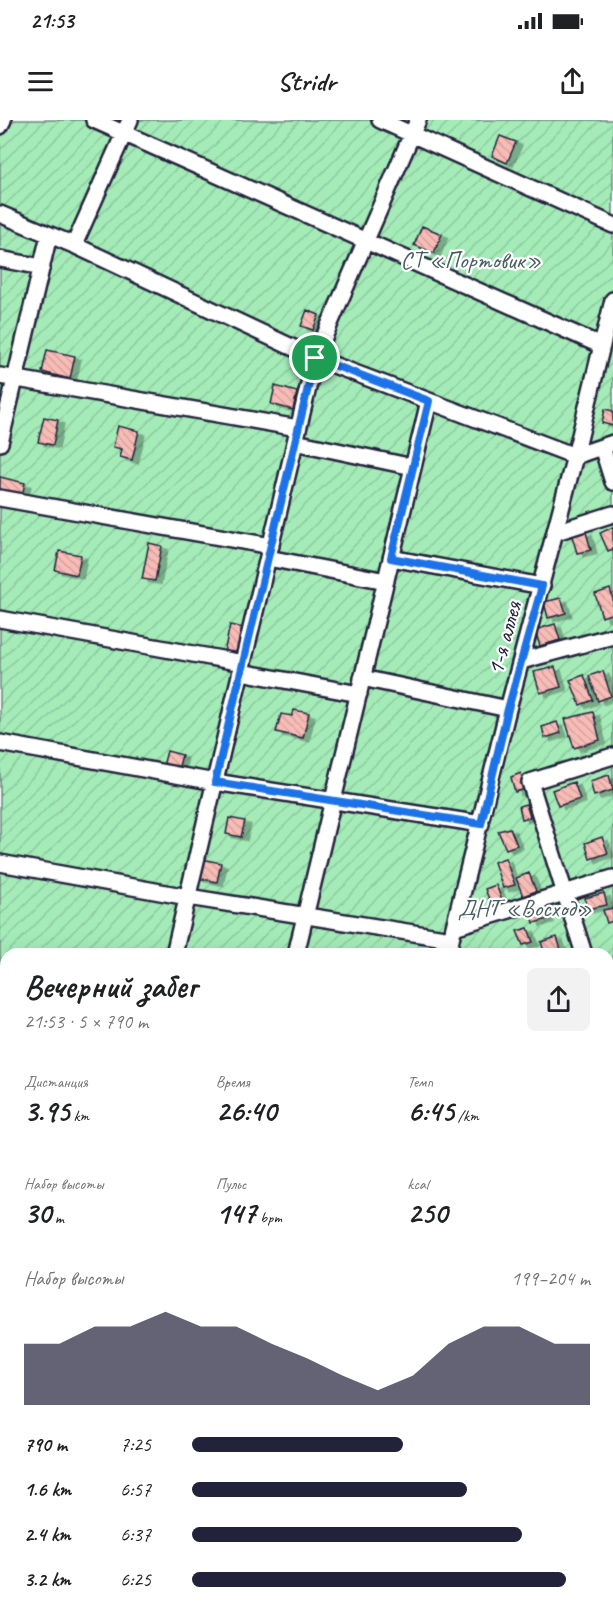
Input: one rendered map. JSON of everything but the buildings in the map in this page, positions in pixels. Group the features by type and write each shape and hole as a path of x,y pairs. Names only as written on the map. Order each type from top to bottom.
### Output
{"street":[{"path":"0,126 3,120"},
{"path":"94,120 127,127 366,241 602,346"},
{"path":"380,120 613,225"},
{"path":"175,948 315,358 418,120"},
{"path":"74,245 127,127"},
{"path":"0,214 74,245 315,358 575,456 608,445 613,482"},
{"path":"0,443 8,377 50,235"},
{"path":"0,259 42,267"},
{"name":"1-я аллея","path":"451,940 613,300"},
{"path":"8,377 297,435 413,467"},
{"path":"297,948 429,401"},
{"path":"0,498 269,552 386,581"},
{"path":"556,532 613,514"},
{"path":"391,558 542,586"},
{"path":"0,619 242,667 359,694"},
{"path":"521,661 613,636"},
{"path":"362,678 508,709"},
{"path":"0,743 215,782 481,824"},
{"path":"582,948 530,782 612,759"},
{"path":"0,863 188,897 451,940 564,893 613,878"}],"green space":[{"path":"0,120 613,120 613,948 0,948"}],"route":[{"path":"315,358 429,401 391,558 542,586 508,709 481,824 215,782 315,358"}],"park label":[{"name":"СТ «Портовик»","path":"471,260"},
{"name":"ДНТ «Восход»","path":"525,908"}]}
